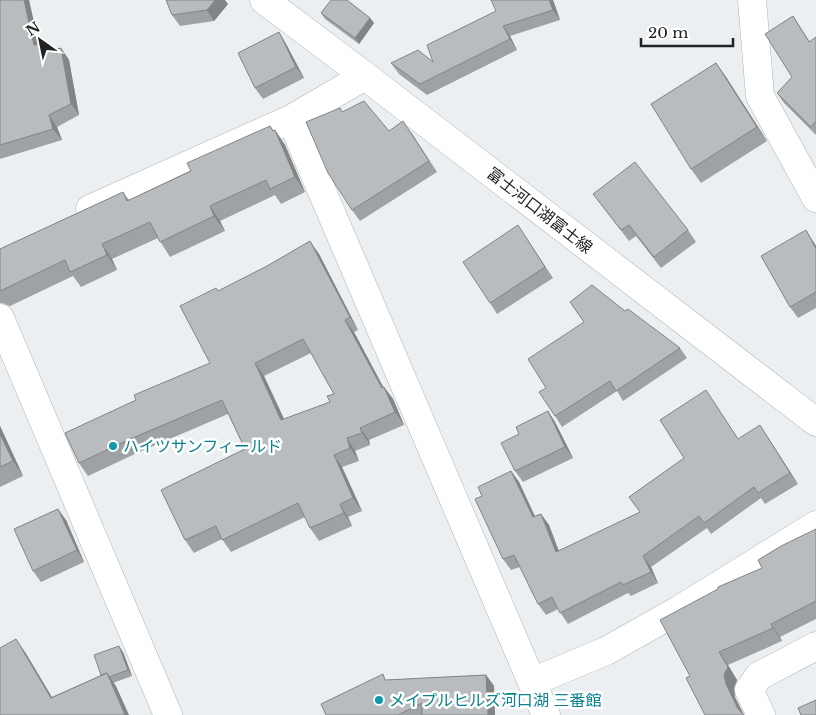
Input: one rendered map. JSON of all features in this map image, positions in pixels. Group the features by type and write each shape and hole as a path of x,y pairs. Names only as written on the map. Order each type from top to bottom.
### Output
{"street":[{"name":"富士河口湖富士線","path":"264,0 816,422"},
{"path":"752,0 760,96 816,198"},
{"path":"64,221 291,119 365,76"},
{"path":"291,119 546,715"},
{"path":"0,318 168,715"},
{"path":"532,682 606,651 679,610 816,525"},
{"path":"761,715 749,690 759,676 816,646"}],"building":[{"path":"0,0 24,0 34,45 47,43 49,51 61,48 71,104 49,115 53,129 0,145"},
{"path":"166,0 215,0 207,10 172,15"},
{"path":"331,0 347,0 370,18 355,38 321,13"},
{"path":"491,0 549,0 553,10 503,26 510,39 420,84 391,63 418,50 433,62 427,45 496,11"},
{"path":"793,16 809,42 816,37 816,121 811,127 777,93 792,77 765,34"},
{"path":"279,32 296,67 255,88 238,53"},
{"path":"716,63 757,127 691,169 651,104"},
{"path":"364,101 389,131 403,121 429,161 352,210 328,173 306,122 340,108 342,112"},
{"path":"270,126 273,131 275,130 295,177 270,189 266,180 210,206 214,216 160,242 150,222 102,244 107,255 70,272 65,260 0,291 0,249 123,192 127,201 191,171 187,163"},
{"path":"635,162 688,230 654,257 629,225 621,230 593,194"},
{"path":"518,225 545,267 490,303 463,262"},
{"path":"806,230 816,249 816,292 790,307 761,256"},
{"path":"310,241 350,317 345,320 382,388 384,387 395,412 360,428 362,433 347,438 350,448 334,455 353,498 340,504 344,513 310,528 298,503 222,540 216,526 185,540 161,490 245,449 222,400 79,463 65,433 136,400 134,395 210,363 180,306 216,288 218,291","holes":["303,339 334,394 327,396 330,402 281,420 255,363"]},
{"path":"592,285 625,311 628,309 680,348 616,391 610,381 555,416 539,392 546,388 528,359 584,322 570,302"},
{"path":"706,390 738,439 760,425 790,473 758,493 754,487 704,523 699,516 643,556 651,572 623,585 621,582 560,613 552,597 538,604 514,555 503,559 475,499 482,496 478,487 511,471 533,517 541,514 556,552 640,512 629,497 684,458 660,420"},
{"path":"548,411 565,447 515,471 501,443 519,434 516,427"},
{"path":"0,434 13,461 0,467"},
{"path":"58,509 77,550 33,571 14,529"},
{"path":"816,529 816,601 771,624 773,628 719,652 728,667 724,675 726,684 738,709 744,715 705,715 686,678 690,676 660,620 718,589 718,587 762,568 758,560 781,546"},
{"path":"16,639 51,698 107,673 125,715 0,715 0,648"},
{"path":"119,646 128,670 109,677 107,673 101,675 94,655"},
{"path":"383,674 385,680 486,675 488,715 422,715 422,703 398,715 326,715 321,704"},
{"path":"816,700 816,715 801,715 798,708"}],"place":[{"name":"ハイツサンフィールド","path":"113,446"},
{"name":"メイプルヒルズ河口湖 三番館","path":"379,700"}]}
